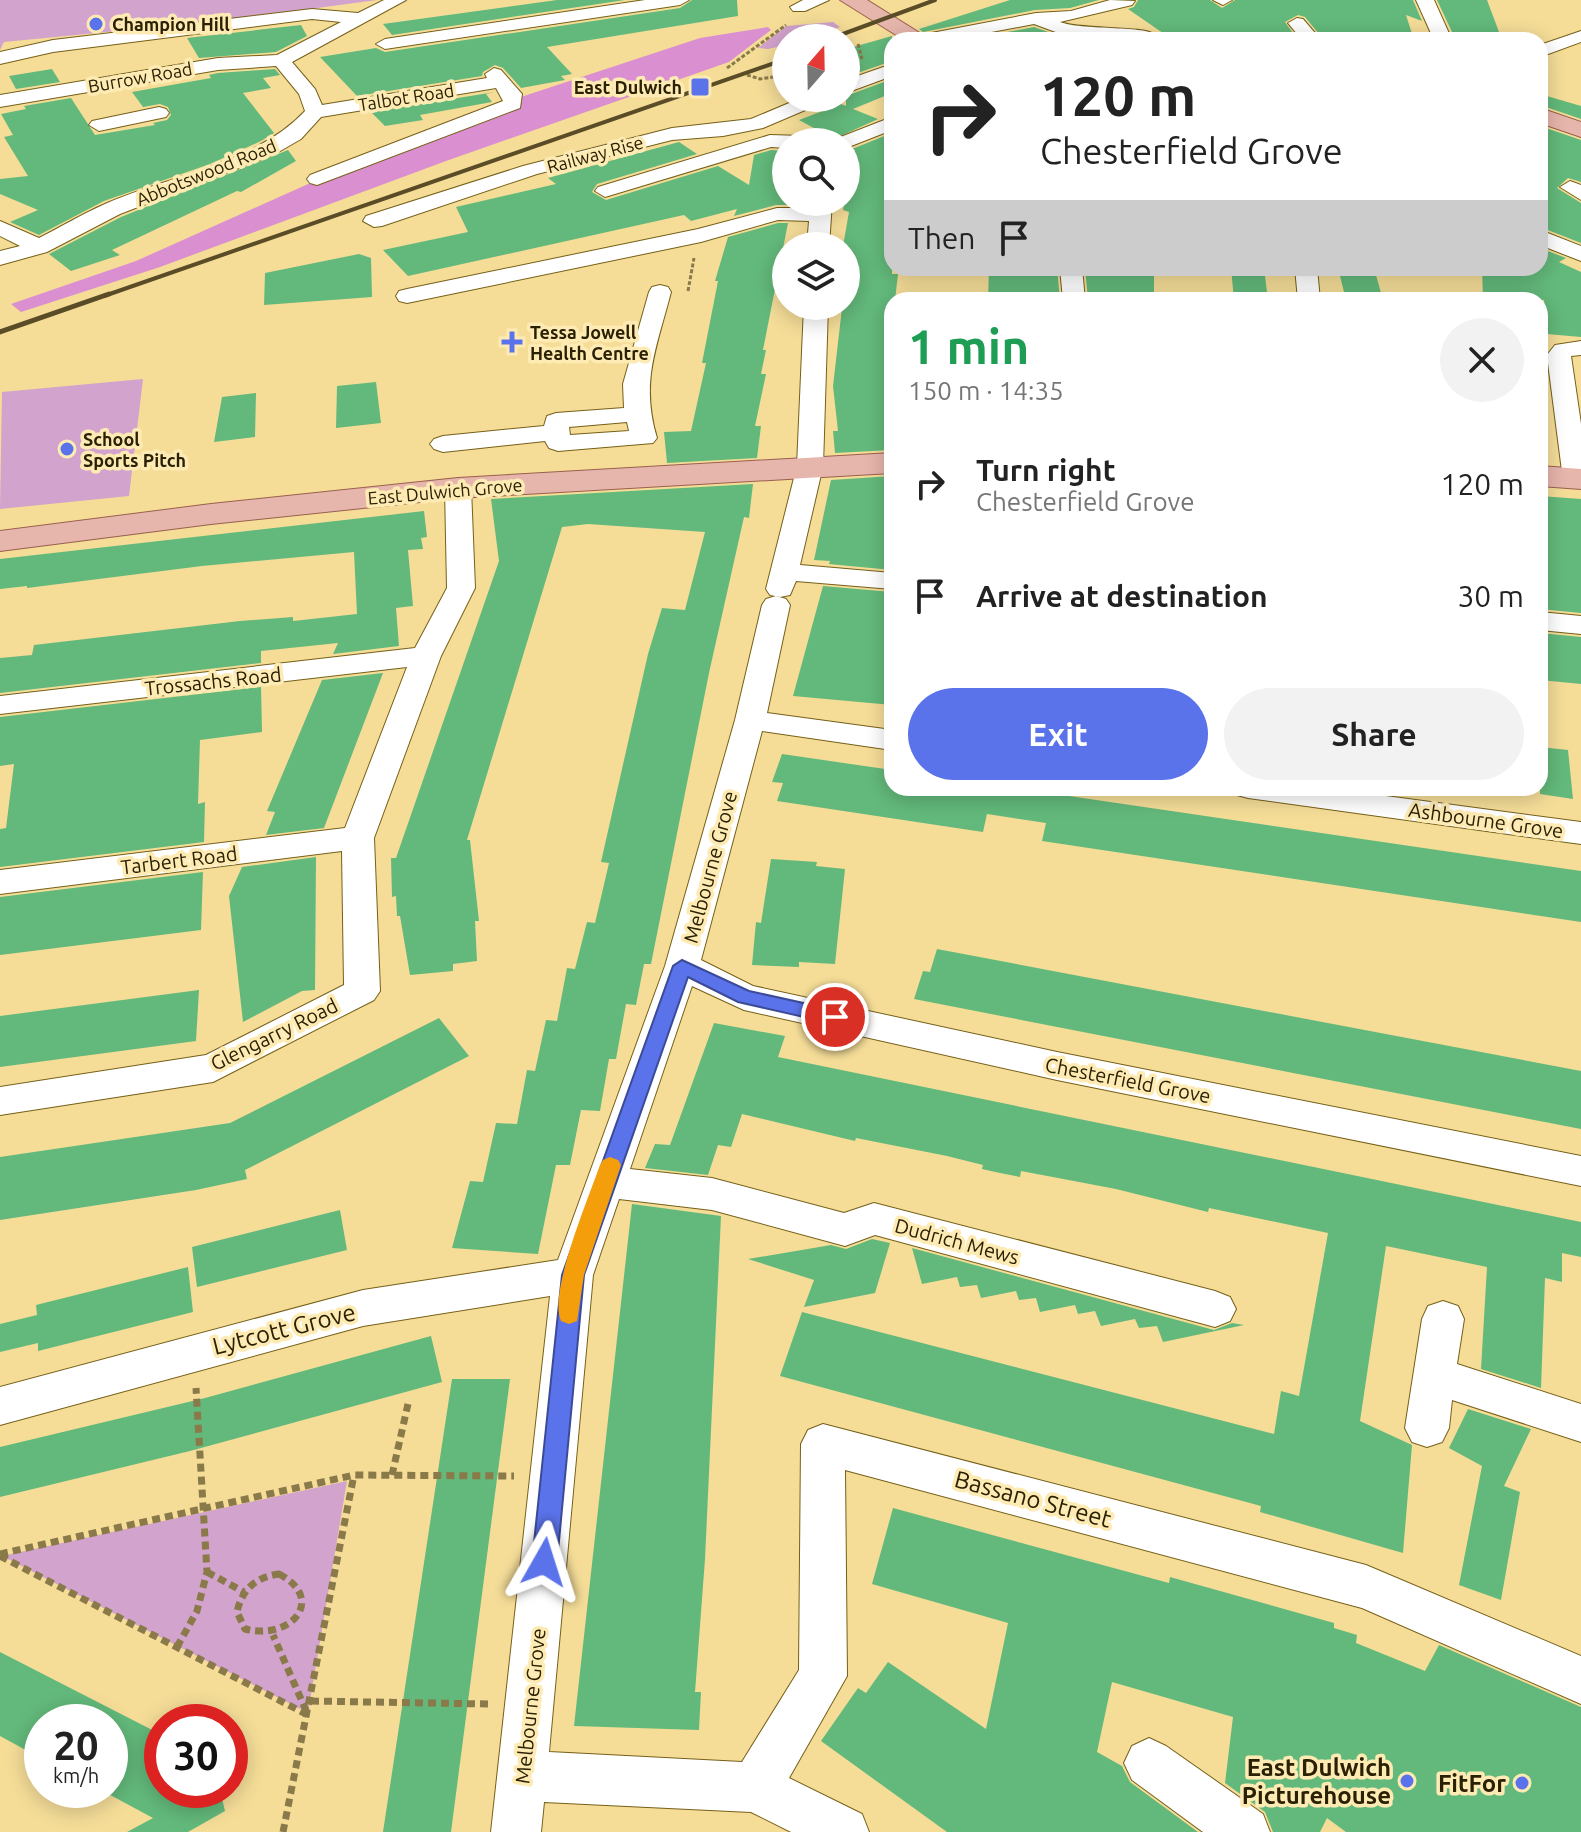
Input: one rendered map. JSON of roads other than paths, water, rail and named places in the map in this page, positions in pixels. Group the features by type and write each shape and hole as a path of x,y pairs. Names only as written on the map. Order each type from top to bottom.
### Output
{"main road":[{"path":"854,1 906,32"},
{"path":"1548,118 1581,130"},
{"name":"East Dulwich Grove","path":"0,541 211,514 458,488 884,463"},
{"path":"1548,477 1578,479"}],"street":[{"path":"315,98 281,60 397,0"},
{"path":"385,44 430,45 680,0"},
{"path":"798,15 820,0"},
{"path":"1425,0 1439,32"},
{"path":"962,32 1036,18 1072,16 1126,1"},
{"path":"0,58 54,42 325,13 357,18"},
{"path":"1036,18 1061,29 1085,32"},
{"path":"1297,23 1305,32"},
{"path":"1548,48 1581,36"},
{"name":"Burrow Road","path":"0,101 104,83 175,64 281,60"},
{"path":"860,82 884,73"},
{"name":"Talbot Road","path":"315,98 496,78 512,94 513,104 317,179"},
{"path":"104,83 127,119"},
{"name":"Abbotswood Road","path":"0,258 39,247 112,209 268,150 294,135 315,98"},
{"name":"Railway Rise","path":"374,221 530,170 672,134 756,124 784,112"},
{"path":"99,125 159,113"},
{"path":"860,136 884,126"},
{"path":"605,191 772,141"},
{"path":"407,296 701,235 772,215"},
{"path":"0,227 39,247"},
{"path":"1548,240 1581,254"},
{"path":"645,476 635,384 660,292"},
{"name":"Melbourne Grove","path":"516,1832 573,1275 682,966 750,720 810,466 815,320"},
{"path":"1572,349 1559,355 1578,479"},
{"path":"443,444 557,432 558,443 641,426"},
{"name":"Glengarry Road","path":"0,1101 213,1068 362,991 358,838 426,656 461,588 458,488"},
{"path":"781,589 884,582"},
{"path":"1548,622 1581,625"},
{"name":"Trossachs Road","path":"0,705 426,656"},
{"path":"750,720 884,739"},
{"name":"Ashbourne Grove","path":"1307,796 1581,833"},
{"name":"Tarbert Road","path":"0,882 358,838"},
{"name":"Chesterfield Grove","path":"682,966 744,997 1057,1066 1581,1171"},
{"name":"Dudrich Mews","path":"604,1182 712,1194 845,1230 874,1219 1215,1309"},
{"name":"Lytcott Grove","path":"0,1406 363,1308 573,1275"},
{"path":"1427,1428 1443,1319"},
{"path":"1435,1376 1581,1423"},
{"name":"Bassano Street","path":"755,1787 823,1676 823,1444 1366,1587 1581,1680"},
{"path":"1149,1763 1245,1832"},
{"path":"523,1776 755,1787 844,1832"}],"railway":[{"path":"860,28 935,0"},
{"path":"104,296 772,64"},
{"path":"0,332 109,294"}],"place":[{"name":"Champion Hill","path":"96,24"},
{"name":"East Dulwich","path":"700,87"},
{"name":"Tessa Jowell Health Centre","path":"512,342"},
{"name":"School Sports Pitch","path":"67,449"},
{"name":"East Dulwich Picturehouse","path":"1407,1781"},
{"name":"FitFor","path":"1522,1783"}]}
